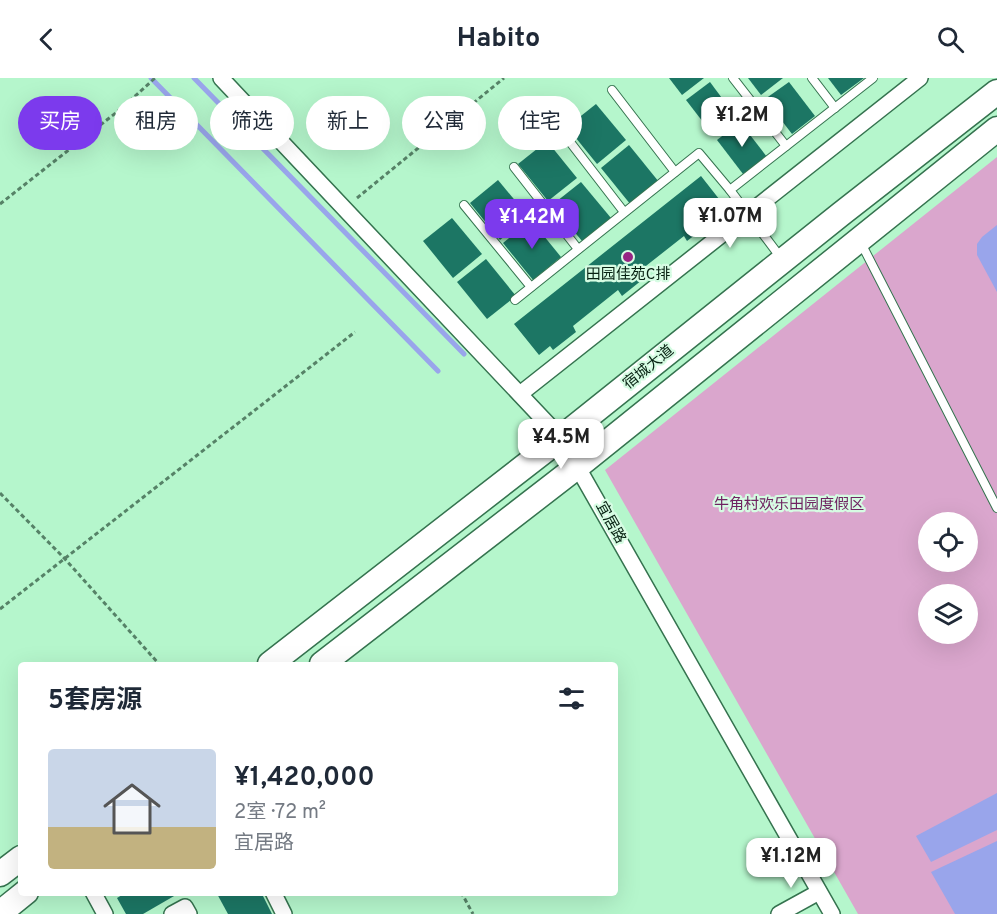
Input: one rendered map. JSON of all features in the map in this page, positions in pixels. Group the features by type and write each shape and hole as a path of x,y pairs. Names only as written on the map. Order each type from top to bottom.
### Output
{"main road":[{"name":"宿城大道","path":"273,662 561,438 997,92"},
{"name":"宿城大道","path":"325,662 578,466 997,129"},
{"path":"0,874 18,860"},
{"path":"0,913 21,896"}],"street":[{"name":"宜居路","path":"221,78 561,438 832,914"},
{"path":"520,394 920,78"},
{"path":"778,914 819,892"},
{"path":"95,896 105,914"},
{"path":"275,896 284,914"},
{"path":"172,914 185,907 189,914"}],"lane":[{"path":"733,78 786,146"},
{"path":"812,78 835,108"},
{"path":"730,190 873,78"},
{"path":"612,90 675,172"},
{"path":"576,150 624,212"},
{"path":"515,300 699,153 730,190 782,261"},
{"path":"514,167 579,249"},
{"path":"464,205 531,287"},
{"path":"859,239 997,508"}],"path":[{"path":"0,204 122,108 155,78"},
{"path":"344,208 504,78"},
{"path":"0,609 355,332"},
{"path":"0,493 65,559 157,662"},
{"path":"463,896 473,914"}],"green space":[{"name":"牛角村欢乐田园度假区","path":"997,157 997,914 858,914 605,470"}],"water":[{"path":"997,225 997,292 977,255 977,244"},
{"path":"997,793 997,830 931,862 916,836"},
{"path":"997,841 997,914 955,914 931,872"}],"building":[{"path":"669,78 704,78 682,95"},
{"path":"748,78 783,78 761,95"},
{"path":"828,78 864,78 841,95"},
{"path":"710,82 736,117 713,135 686,100"},
{"path":"789,82 815,116 792,134 765,99"},
{"path":"596,104 626,140 597,164 582,146 582,115"},
{"path":"740,122 767,157 743,174 717,140"},
{"path":"629,145 659,182 631,205 601,168"},
{"path":"536,150 554,150 577,178 548,201 518,164"},
{"name":"田园佳苑C排","path":"701,176 723,204 704,219 708,225 687,241 684,236 637,273 642,280 622,296 618,290 573,326 576,332 553,350 550,346 539,355 514,324"},
{"path":"498,180 528,216 500,240 470,203"},
{"path":"581,182 611,218 582,241 552,205"},
{"path":"452,218 482,254 453,278 423,241"},
{"path":"531,220 561,257 533,280 503,243"},
{"path":"486,259 516,296 487,319 457,282"},
{"path":"120,896 174,896 143,914 126,914 117,898"},
{"path":"218,896 263,896 272,914 228,914"}],"waterway":[{"path":"151,78 438,371"},
{"path":"194,78 464,354"}],"place":[{"name":"田园佳苑C排","path":"628,257"}]}
